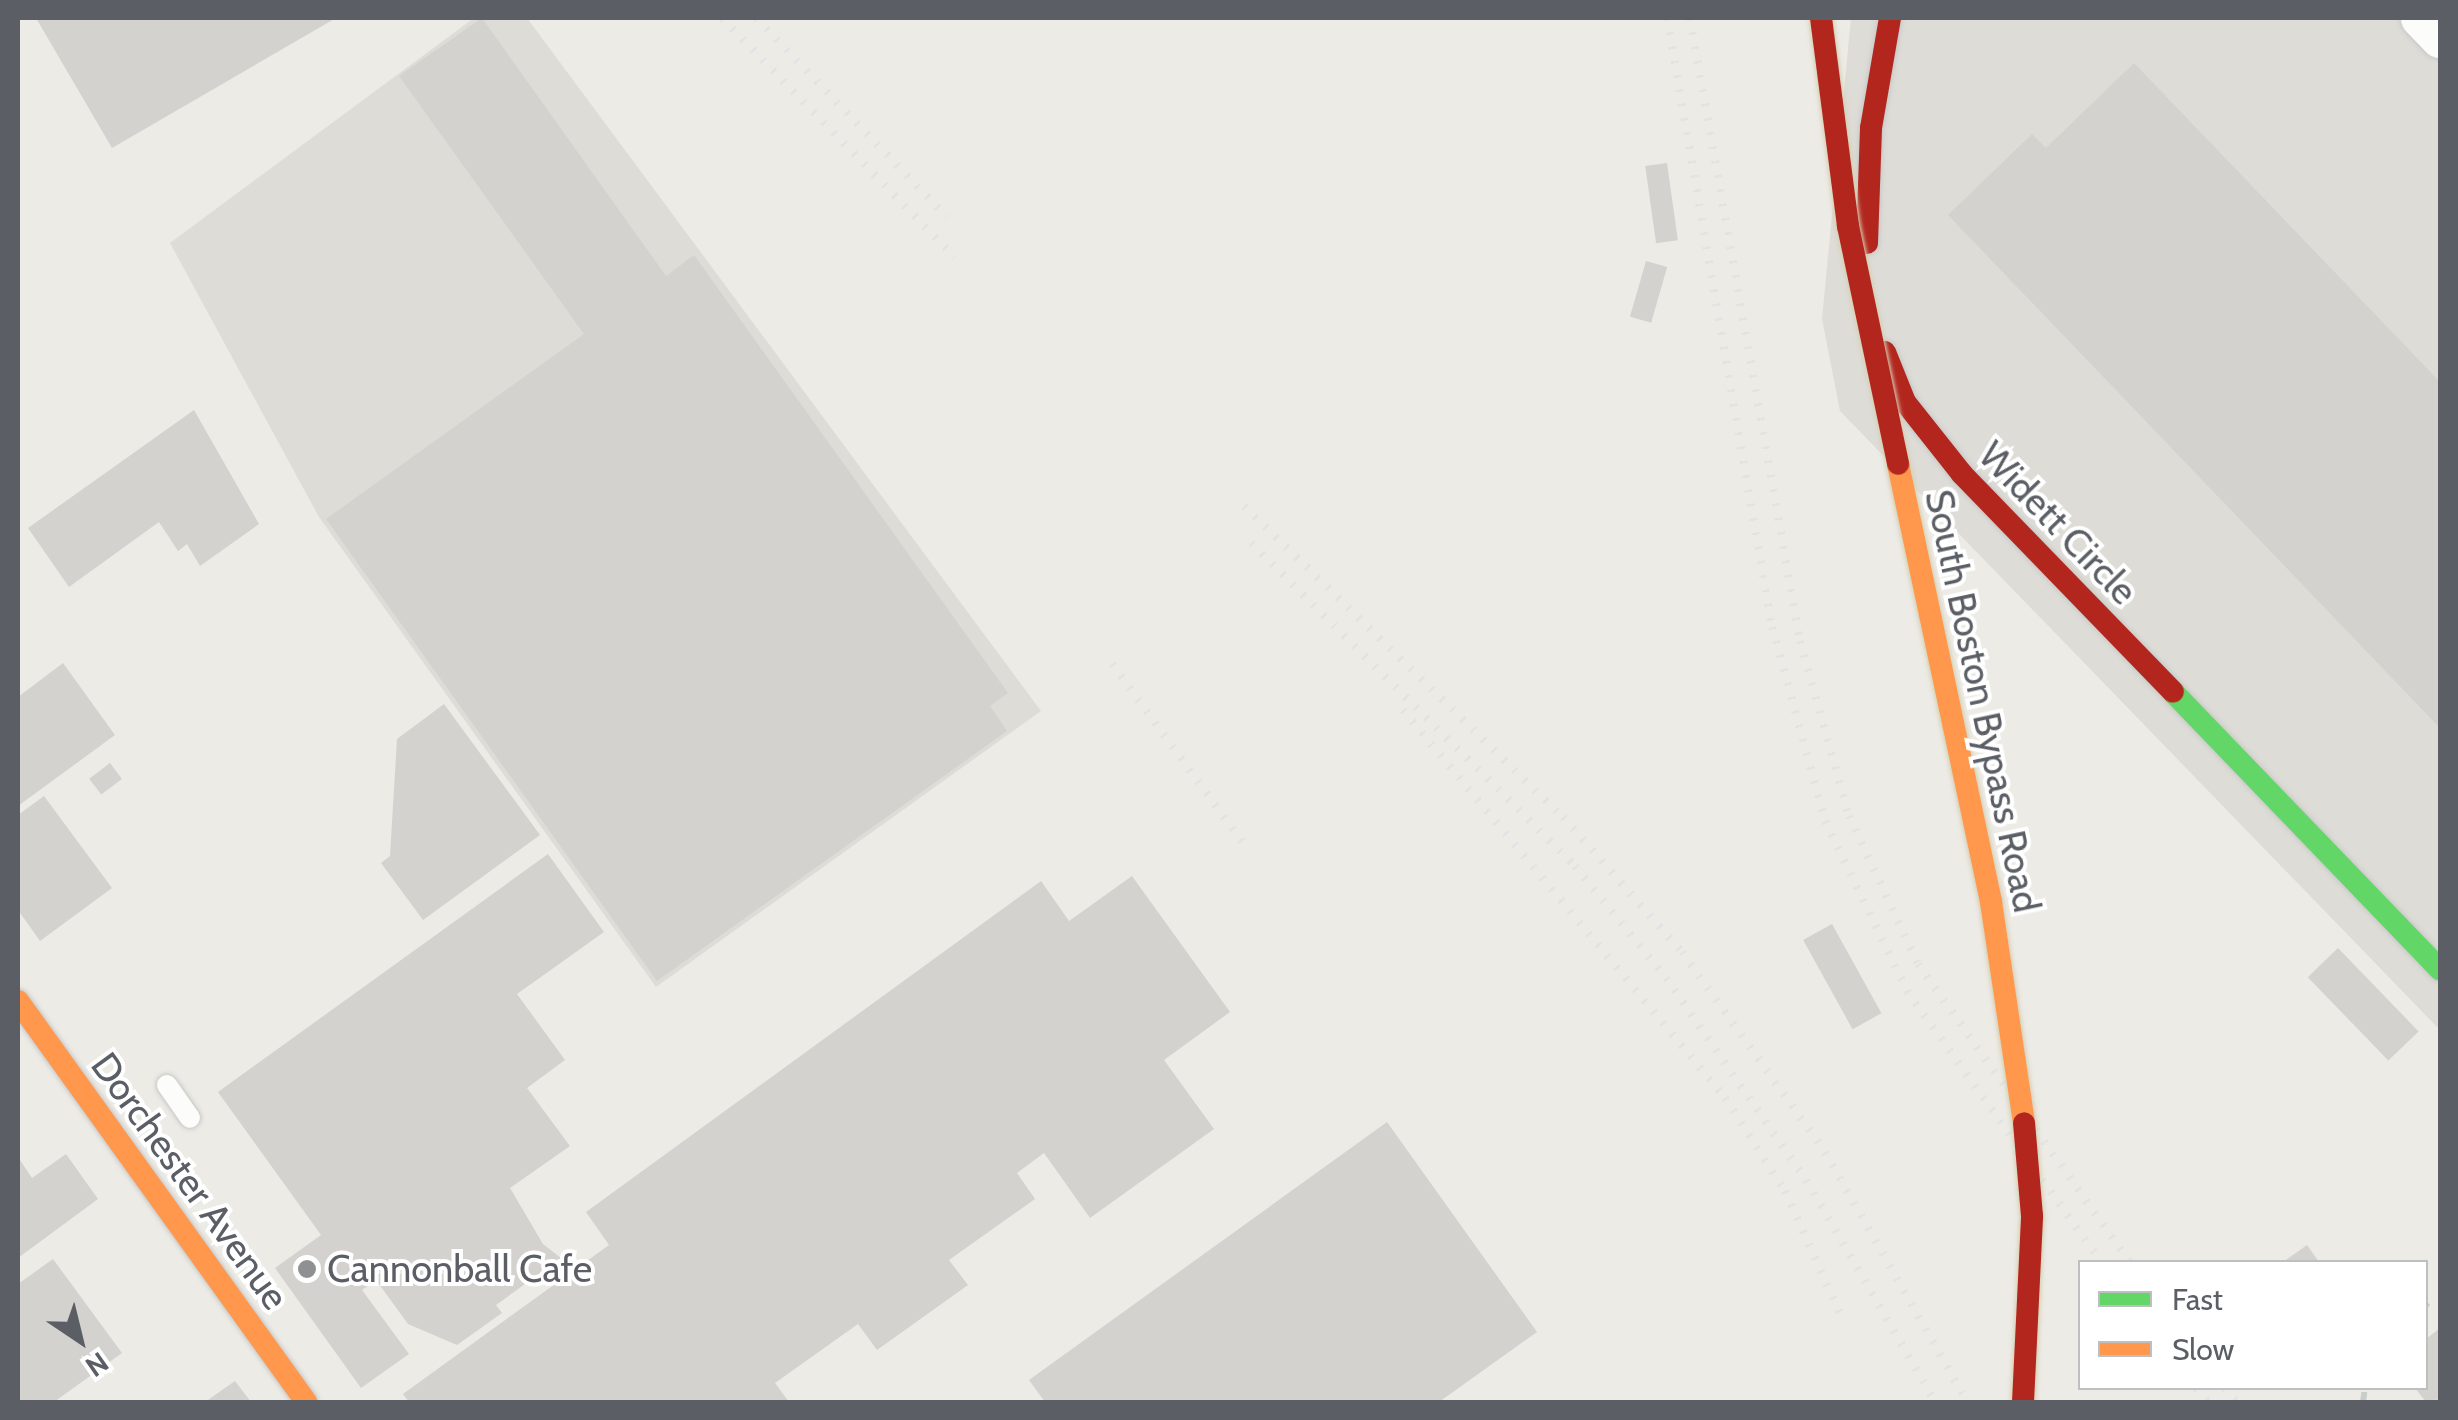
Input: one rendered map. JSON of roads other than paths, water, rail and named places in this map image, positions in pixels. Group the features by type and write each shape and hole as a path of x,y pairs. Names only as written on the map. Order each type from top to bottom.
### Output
{"main road":[{"name":"South Boston Bypass Road","path":"1821,18 1848,226 1991,902 2020,1080 2032,1216 2023,1402"},
{"name":"Widett Circle","path":"1890,18 1871,128 1866,233 1876,316 1905,402 1962,474 2440,969"},
{"name":"Dorchester Avenue","path":"18,1001 306,1402"}],"street":[{"path":"2420,18 2440,38"}],"lane":[{"path":"167,1084 190,1118"}],"railway":[{"path":"722,18 955,258"},
{"path":"756,18 947,217"},
{"path":"1667,18 1772,627 1825,821 1907,991 2100,1260"},
{"path":"1690,18 1800,641 1849,816 1918,964 2129,1260"},
{"path":"1244,506 1563,817 1682,952 1825,1152 1967,1402"},
{"path":"1251,543 1575,866 1666,978 1806,1180 1935,1402"},
{"path":"1112,664 1248,850"},
{"path":"1403,710 1725,1098 1785,1191 1841,1316"},
{"path":"2198,1390 2208,1402"},
{"path":"2226,1390 2236,1402"}],"place":[{"name":"Cannonball Cafe","path":"307,1269"}]}
